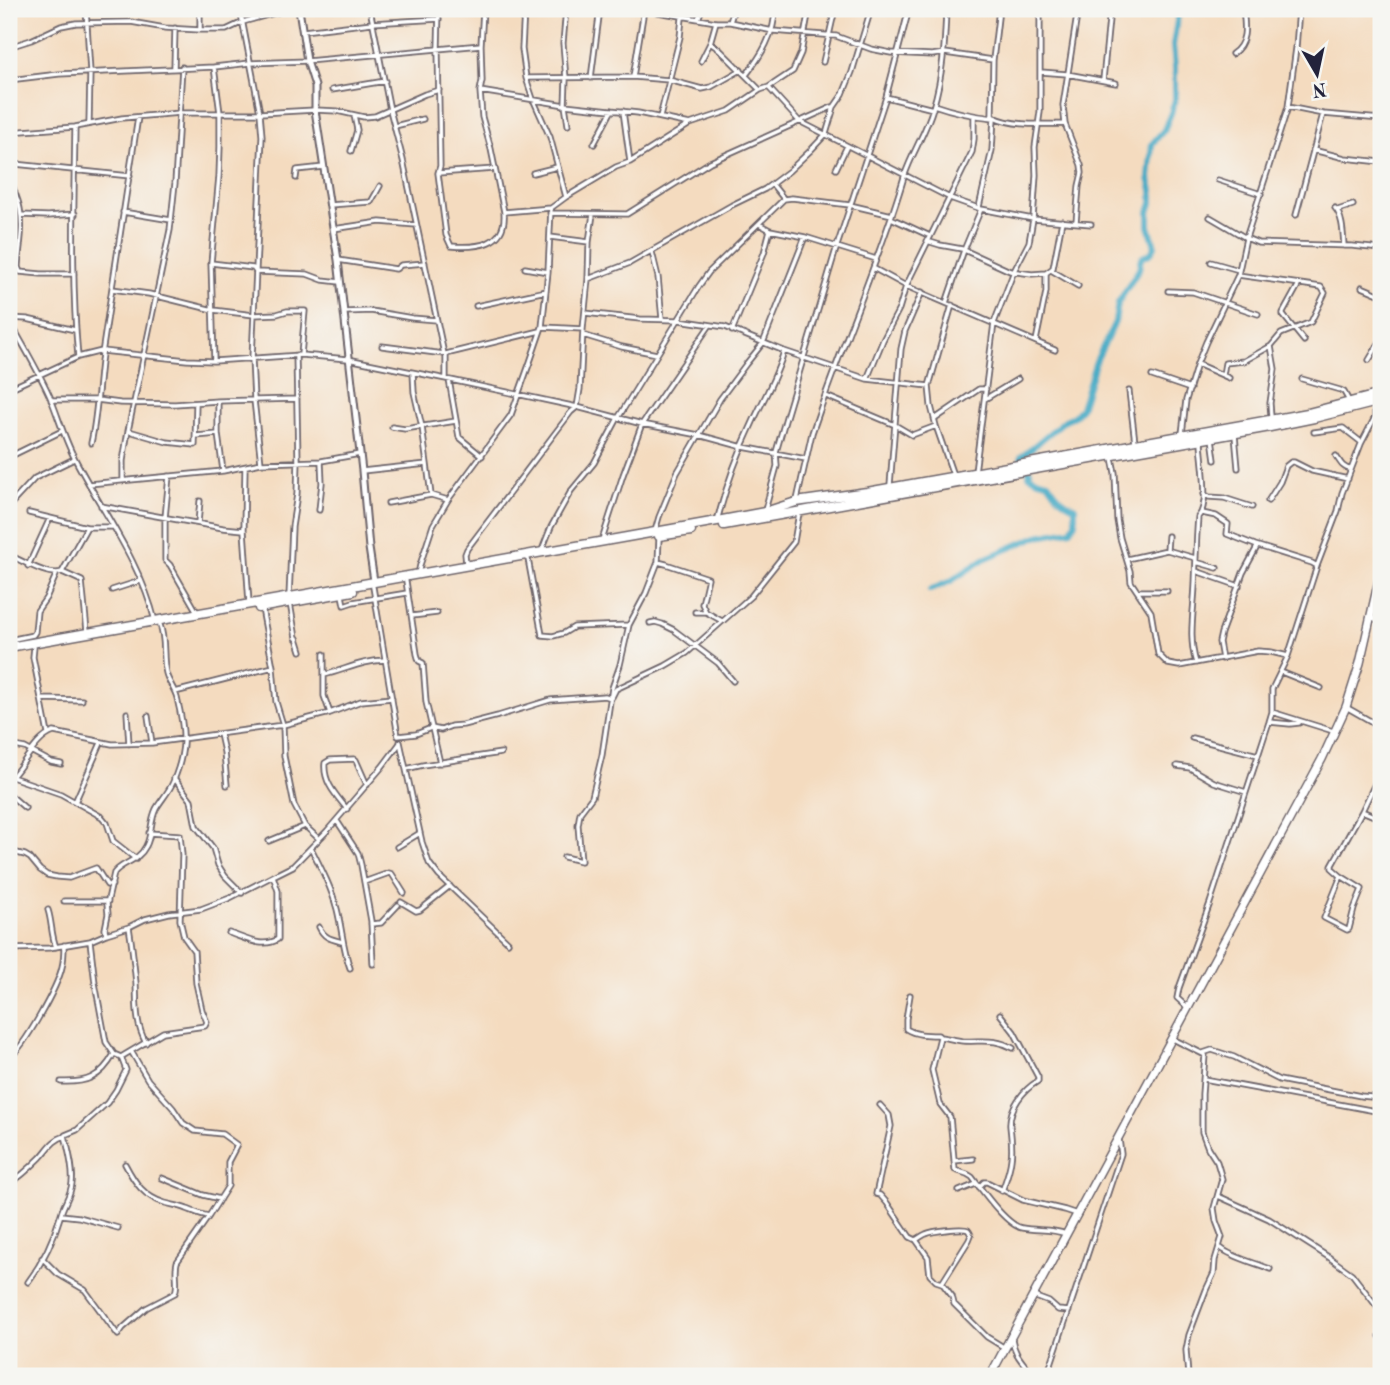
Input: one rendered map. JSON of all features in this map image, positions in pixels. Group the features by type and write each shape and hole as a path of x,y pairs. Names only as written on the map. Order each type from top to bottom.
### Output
{"highway":[{"path":"9,649 34,647 198,613 342,593 374,584 406,581 601,541 800,512 890,488 975,472 1037,470 1112,456 1182,435 1350,403 1381,394"},
{"path":"671,532 765,512 796,502 868,495 1011,470 1135,444 1201,440 1314,418 1378,402"},
{"path":"9,649 87,633 264,607 418,574 528,559 657,534"}],"main road":[{"path":"990,1376 1322,759 1346,707 1360,663 1381,570"}],"street":[{"path":"86,9 90,72 89,124"},
{"path":"200,9 200,30"},
{"path":"240,9 260,113 262,161 252,358 261,463"},
{"path":"9,47 61,26 86,22 131,22 175,28 226,30 243,22 289,9"},
{"path":"299,9 307,61 315,86 315,110 338,260 375,598 398,736 429,863 508,942"},
{"path":"370,9 445,354 458,437 482,456"},
{"path":"439,9 438,173 446,235 451,246 483,246 490,243 499,234 505,219 482,117 480,91 483,9"},
{"path":"524,9 522,49 526,78 550,137 566,197"},
{"path":"566,9 563,43 568,125"},
{"path":"591,78 600,9"},
{"path":"633,77 642,9 773,31 836,36 891,53 945,53 993,60"},
{"path":"660,117 680,37 683,9"},
{"path":"698,19 702,9"},
{"path":"730,22 734,9"},
{"path":"746,75 773,31 775,9"},
{"path":"418,574 433,525 448,499 511,415 541,329 548,272 550,211 566,197 690,124 729,111 793,71 801,53 809,9"},
{"path":"823,62 835,9"},
{"path":"588,279 652,252 765,189 810,151 826,134 834,107 852,72 871,9"},
{"path":"765,512 777,466 776,452 837,246 886,97 909,9"},
{"path":"796,502 812,433 905,176 934,107 945,53 946,9"},
{"path":"946,303 980,208 992,150 993,60 999,9"},
{"path":"975,472 994,323 1014,271 1029,242 1033,219 1041,72 1040,9"},
{"path":"1076,222 1082,173 1065,124 1063,105 1078,9"},
{"path":"1103,80 1110,9"},
{"path":"1232,54 1244,41 1243,9"},
{"path":"1182,435 1197,365 1238,272 1246,238 1288,107 1299,9"},
{"path":"301,31 439,19"},
{"path":"701,61 716,22"},
{"path":"174,68 175,28"},
{"path":"710,43 760,90"},
{"path":"9,80 90,72 307,61 481,45"},
{"path":"123,480 128,431 171,220 176,183 182,67"},
{"path":"214,67 220,113 219,176 211,263 214,361"},
{"path":"526,78 633,77 669,80 702,89 741,71"},
{"path":"1041,72 1116,83"},
{"path":"332,90 385,80"},
{"path":"769,87 799,121 950,198 980,208 1033,219 1091,224"},
{"path":"9,132 75,127 180,113 315,110 375,116 439,90"},
{"path":"480,91 565,106 623,111 690,124"},
{"path":"886,97 993,119 1038,125 1065,124"},
{"path":"504,212 627,214 709,162 834,107"},
{"path":"1288,107 1323,114 1381,119"},
{"path":"594,144 612,110"},
{"path":"623,111 629,162"},
{"path":"1296,215 1323,114"},
{"path":"351,151 356,130 354,115"},
{"path":"867,379 899,309 906,286 972,152 974,116"},
{"path":"90,443 96,421 102,351 138,117"},
{"path":"394,126 423,119"},
{"path":"75,127 75,330 78,357"},
{"path":"836,169 847,146"},
{"path":"1313,150 1345,158 1381,162"},
{"path":"9,167 15,164 130,176"},
{"path":"296,178 297,170 324,167"},
{"path":"533,173 557,167"},
{"path":"438,173 495,169"},
{"path":"9,176 21,215 20,272 75,274"},
{"path":"1218,180 1261,194"},
{"path":"772,184 784,199"},
{"path":"328,205 371,202 380,186"},
{"path":"541,552 571,491 594,463 618,418 709,272 784,199 850,205 892,217 930,236"},
{"path":"1344,246 1336,209 1353,205"},
{"path":"123,212 171,220"},
{"path":"21,215 75,214"},
{"path":"466,566 467,549 577,407 593,214"},
{"path":"1210,217 1258,243 1381,249"},
{"path":"927,241 940,246 961,248 1014,271 1046,273 1051,270 1055,261 1062,221"},
{"path":"333,229 380,222 416,225"},
{"path":"759,223 770,230 805,237 876,259"},
{"path":"732,331 764,253 770,230"},
{"path":"550,237 589,242"},
{"path":"564,857 581,862 578,825 580,813 593,797 611,698 629,625 658,562 659,517 677,473 720,399 763,343 805,237"},
{"path":"652,252 658,277 662,319"},
{"path":"338,260 396,269 401,265 425,263"},
{"path":"1211,262 1238,272 1321,287 1325,295 1314,320 1281,334 1270,346 1244,361 1225,363 1223,375"},
{"path":"211,263 253,268 256,272 307,274 340,282"},
{"path":"524,268 548,272"},
{"path":"873,268 906,286 1055,350"},
{"path":"1051,270 1078,286"},
{"path":"1036,341 1046,292 1046,273"},
{"path":"1299,284 1283,316 1304,341"},
{"path":"1362,287 1381,295"},
{"path":"112,289 157,296 213,310 254,315 305,311 299,355 297,494 292,527 289,600 301,651"},
{"path":"476,306 546,291"},
{"path":"1168,291 1193,292 1258,314"},
{"path":"890,488 901,349 905,331 922,292"},
{"path":"952,306 929,386 936,426 953,476"},
{"path":"344,312 370,311 436,320"},
{"path":"585,313 679,320 725,327 784,351 867,379 929,386"},
{"path":"75,330 27,319 9,318 51,400 75,459 126,548 141,581 163,636 165,671 176,692 185,732 173,784 155,810 147,845 136,859 116,870 108,901 106,934"},
{"path":"601,541 642,424 710,325"},
{"path":"382,346 445,354 541,329 583,328"},
{"path":"9,337 16,334"},
{"path":"583,335 657,354"},
{"path":"1369,360 1381,340"},
{"path":"1270,346 1275,369 1270,402 1271,419"},
{"path":"9,389 78,357 102,351 214,361 299,355 348,359 806,459"},
{"path":"717,521 752,423 784,351"},
{"path":"1197,365 1229,378"},
{"path":"413,373 430,495"},
{"path":"1152,376 1190,389"},
{"path":"985,398 1018,379"},
{"path":"1302,379 1344,392 1350,403"},
{"path":"935,419 979,390 986,389"},
{"path":"1129,391 1135,444"},
{"path":"825,396 895,425 912,435 936,426"},
{"path":"51,400 197,403 297,399"},
{"path":"218,401 218,435 223,471"},
{"path":"1188,1008 1177,998 1179,988 1269,722 1272,689 1288,656 1360,444 1375,416 1378,402"},
{"path":"128,431 195,445 197,403"},
{"path":"392,427 405,429 456,421"},
{"path":"1314,432 1343,428 1360,444"},
{"path":"9,457 62,431"},
{"path":"1235,433 1238,468"},
{"path":"196,436 218,435"},
{"path":"1212,437 1215,460"},
{"path":"1196,663 1191,630 1198,517 1202,513 1204,494 1201,440"},
{"path":"89,484 223,471 261,463 321,461 360,454"},
{"path":"1112,456 1117,520 1131,582 1151,612 1158,653 1164,661 1172,666 1258,651 1288,656"},
{"path":"1336,456 1342,466 1352,469"},
{"path":"9,506 35,478 75,459"},
{"path":"319,510 321,461"},
{"path":"1268,501 1286,466 1291,462 1312,471 1348,479"},
{"path":"362,471 427,464"},
{"path":"245,467 244,530 250,605"},
{"path":"169,475 165,560 198,613"},
{"path":"1204,494 1209,498 1224,498 1252,507"},
{"path":"388,503 430,495 448,499"},
{"path":"198,523 200,501"},
{"path":"100,506 244,530"},
{"path":"614,689 666,666 687,653 751,596 794,542 800,512"},
{"path":"29,513 87,527 112,527"},
{"path":"1202,513 1216,516 1228,524 1227,534 1317,566"},
{"path":"28,566 50,518"},
{"path":"9,640 33,635 37,611 87,527"},
{"path":"1167,550 1168,536"},
{"path":"1222,659 1219,642 1221,633 1249,560 1258,546"},
{"path":"1127,559 1167,550 1217,568"},
{"path":"9,555 28,566 56,575"},
{"path":"528,559 542,635 553,636 574,627 629,625"},
{"path":"658,562 708,578 702,604 706,612"},
{"path":"1196,571 1239,586"},
{"path":"62,572 82,581 87,633"},
{"path":"112,590 141,581"},
{"path":"406,581 419,661 423,663 424,669 426,702 440,763"},
{"path":"1138,591 1167,591"},
{"path":"342,593 344,605 407,593"},
{"path":"264,607 262,612 274,667 276,702 283,725 284,748 294,805 304,825 319,839"},
{"path":"695,611 706,612 722,621"},
{"path":"412,617 437,613"},
{"path":"1370,617 1381,622"},
{"path":"650,623 662,624 674,630 718,663 733,681"},
{"path":"34,647 33,657 48,734"},
{"path":"324,654 324,696 330,713"},
{"path":"324,675 367,661 386,660"},
{"path":"176,692 274,667"},
{"path":"1280,672 1321,688"},
{"path":"398,736 416,734 432,728 441,730 550,700 606,696 611,698"},
{"path":"136,859 113,841 102,817 61,794 10,779 48,734 61,733 112,744 152,743 283,725 330,713 361,701 392,698"},
{"path":"41,699 82,700"},
{"path":"1346,707 1381,727"},
{"path":"1272,712 1335,732"},
{"path":"127,713 129,744"},
{"path":"148,716 152,743"},
{"path":"1269,722 1301,722"},
{"path":"220,734 227,785"},
{"path":"1192,738 1258,755"},
{"path":"75,802 101,742"},
{"path":"9,949 56,947 90,941 145,919 201,909 242,893 293,866 337,821 400,743"},
{"path":"9,745 32,751 51,762 61,764"},
{"path":"406,769 501,753"},
{"path":"347,809 330,787 325,763 330,760 354,759 367,785"},
{"path":"1177,766 1189,768 1214,782 1246,792"},
{"path":"1341,876 1324,918 1347,930 1362,889 1341,876 1332,865 1381,771"},
{"path":"174,778 191,800 196,827 213,848 218,865 242,893"},
{"path":"9,794 25,808"},
{"path":"1362,811 1381,819"},
{"path":"337,821 358,853 371,925 373,964"},
{"path":"269,841 304,825"},
{"path":"121,1057 163,1032 205,1026 207,1023 196,984 194,951 184,937 180,920 180,835 149,833"},
{"path":"397,847 420,833"},
{"path":"311,848 336,905 342,942 350,968"},
{"path":"9,851 25,855 47,875 57,877 69,878 96,868 107,885 112,885"},
{"path":"364,882 389,873 404,893"},
{"path":"229,933 257,943 268,944 278,939 278,891 273,876"},
{"path":"371,925 381,923 399,904 420,910 450,886"},
{"path":"64,901 108,901"},
{"path":"48,910 56,947"},
{"path":"129,927 136,1011 140,1033 146,1043"},
{"path":"319,927 326,936 342,942"},
{"path":"9,1184 21,1177 53,1142 77,1130 107,1102 117,1090 126,1070 121,1057 110,1050 104,1030 94,984 90,941"},
{"path":"9,1058 21,1044 57,985 63,966 64,945"},
{"path":"910,995 906,1029 913,1033 964,1041 990,1040 1013,1048"},
{"path":"1000,1014 1014,1032 1038,1077 1038,1081 1020,1097 1012,1111 1011,1163 1002,1191"},
{"path":"940,1037 932,1070 940,1104 950,1117 956,1170 967,1174 1013,1225 1055,1230 1066,1234"},
{"path":"1171,1038 1205,1055 1202,1132 1222,1179 1214,1208 1223,1237 1215,1260 1214,1273 1189,1335 1186,1350 1188,1376"},
{"path":"1202,1053 1212,1050 1234,1057 1283,1081 1381,1098"},
{"path":"42,1258 58,1274 85,1290 118,1335 146,1308 175,1293 177,1262 228,1186 228,1162 236,1144 222,1134 195,1131 183,1123 148,1080 131,1051"},
{"path":"61,1082 76,1083 92,1078 110,1062 114,1054"},
{"path":"1203,1079 1381,1112"},
{"path":"880,1105 889,1115 891,1126 876,1194 887,1203 910,1237 916,1240 928,1257 930,1275 942,1283 954,1304 987,1337 1005,1348"},
{"path":"28,1282 54,1237 72,1186 73,1175 65,1136"},
{"path":"1047,1376 1121,1154 1119,1138"},
{"path":"954,1161 973,1159"},
{"path":"125,1164 140,1190 153,1199 209,1216"},
{"path":"162,1178 220,1199"},
{"path":"959,1191 987,1182 1023,1200 1077,1214"},
{"path":"1218,1196 1269,1219 1330,1258 1352,1274 1381,1312"},
{"path":"61,1215 118,1228"},
{"path":"916,1240 924,1234 934,1232 958,1229 970,1231 969,1240 942,1283"},
{"path":"1220,1247 1226,1252 1270,1269"},
{"path":"1033,1296 1058,1310 1069,1311"},
{"path":"1380,1336 1381,1329"},
{"path":"1011,1336 1018,1357 1032,1375 1037,1376"}],"waterway":[{"path":"930,590 951,581 984,559 1038,536 1071,530 1075,522 1075,507 1066,503 1048,482 1029,475 1030,471 1021,466 1021,457 1081,408 1096,361 1115,322 1118,303 1139,269 1141,258 1151,253 1155,246 1149,226 1152,203 1149,178 1152,144 1164,130 1175,100 1173,45 1179,9"}]}
